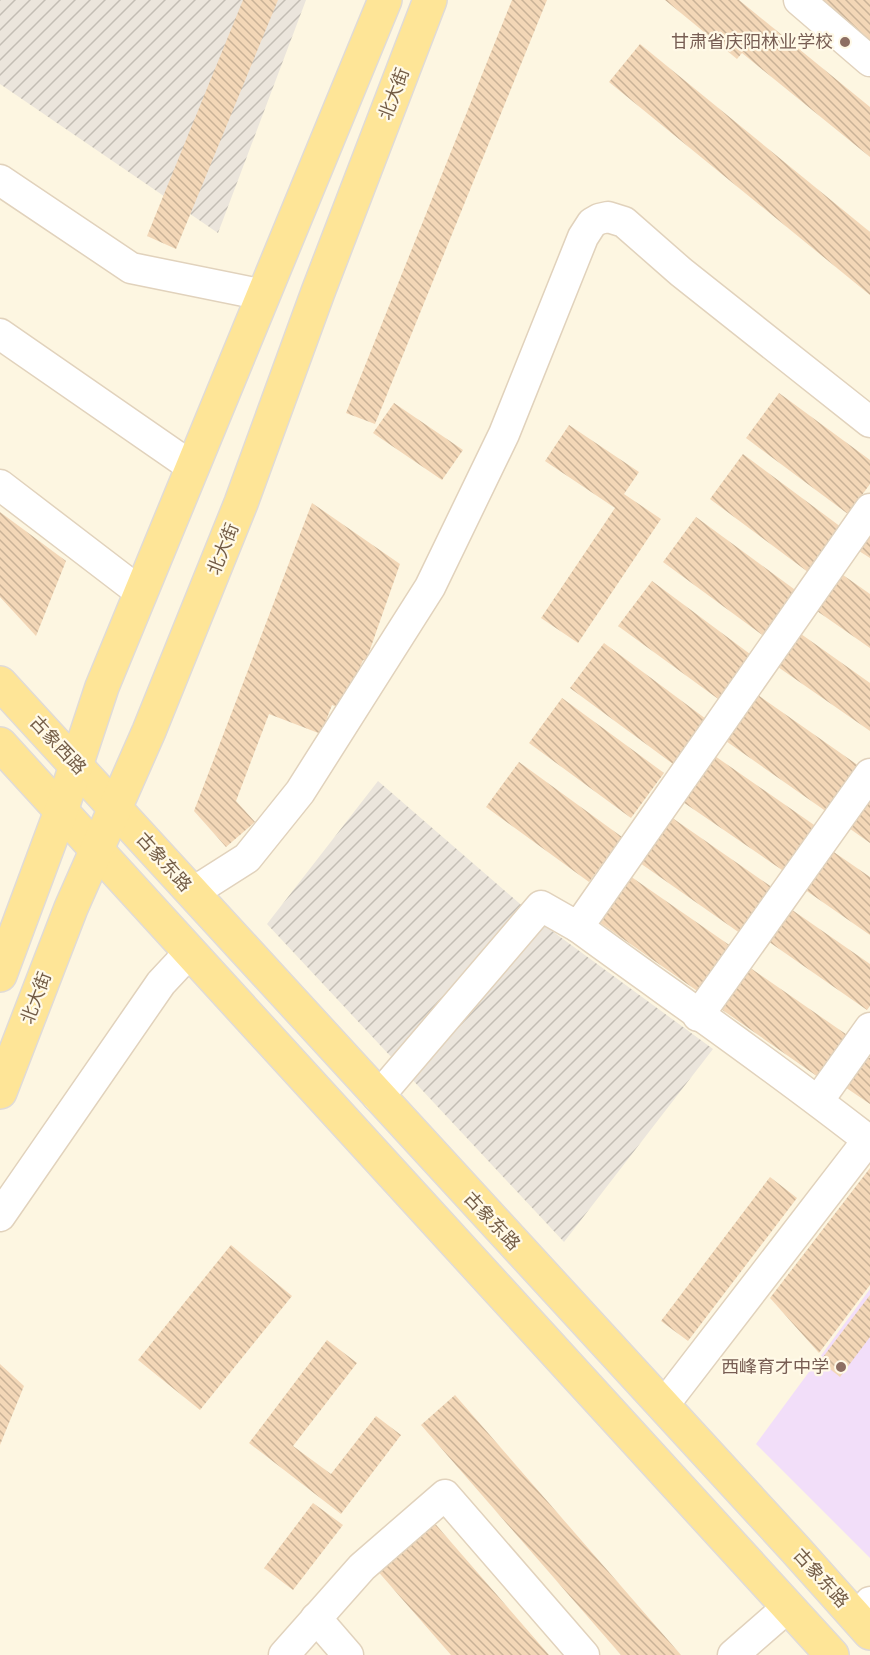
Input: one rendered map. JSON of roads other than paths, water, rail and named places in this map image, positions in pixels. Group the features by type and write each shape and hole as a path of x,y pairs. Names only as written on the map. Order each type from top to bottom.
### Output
{"main road":[{"path":"0,975 61,811 102,687 384,0"},
{"name":"北大街","path":"0,1092 71,908 153,720 242,503 318,292 430,0"},
{"name":"古象西路","path":"0,683 115,807"},
{"path":"0,744 832,1655"},
{"name":"古象东路","path":"115,807 663,1406 866,1618"}],"street":[{"path":"799,0 870,61"},
{"path":"0,180 131,268 264,295"},
{"path":"192,893 247,858 300,792 430,587 504,434 583,237 592,223 608,217 624,222 681,272 870,422"},
{"path":"0,334 192,467"},
{"path":"0,485 141,593"},
{"path":"578,927 870,509"},
{"path":"699,1016 870,774"},
{"path":"378,1097 541,906 578,927 818,1101 868,1140 663,1406"},
{"path":"0,1216 161,983 189,953"},
{"path":"818,1101 870,1028"},
{"path":"284,1655 362,1567 445,1495 584,1655"},
{"path":"733,1655 788,1607"},
{"path":"316,1618 348,1655"}],"place":[{"name":"甘肃省庆阳林业学校","path":"845,42"},
{"name":"西峰育才中学","path":"841,1367"}]}
